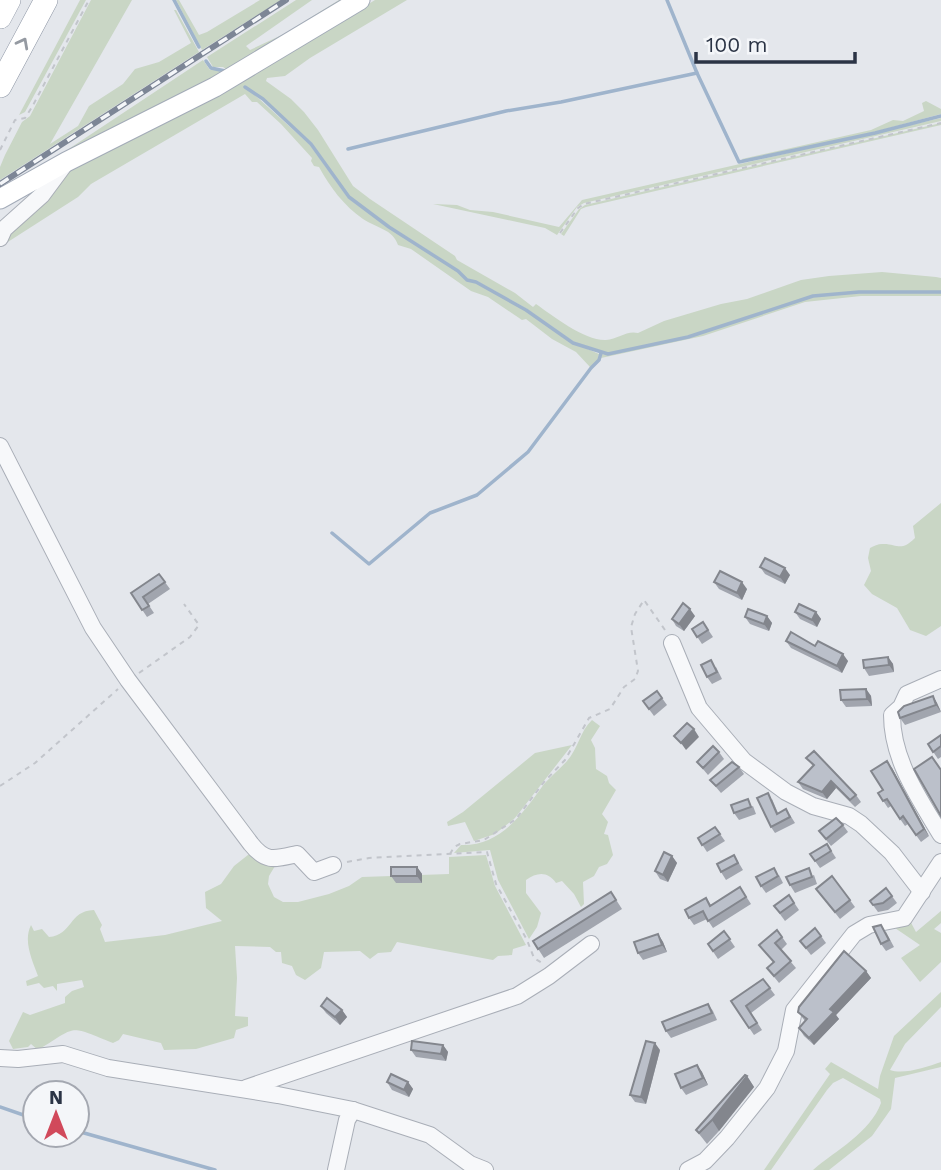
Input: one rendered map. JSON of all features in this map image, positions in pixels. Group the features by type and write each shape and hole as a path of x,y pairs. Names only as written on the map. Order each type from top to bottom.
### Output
{"highway":[{"path":"0,17 9,0"},
{"path":"0,86 46,0"}],"main road":[{"path":"0,199 66,162 215,87 360,0"}],"street":[{"path":"0,239 4,229 42,195 66,162"},
{"path":"0,446 93,628 128,680 260,855 277,858 297,854 314,872 333,865"},
{"path":"672,643 699,708 744,761 786,792 813,806 849,816 861,824 892,853 922,892"},
{"path":"941,679 907,694 901,707 892,715 898,757 941,835"},
{"path":"688,1170 705,1161 767,1088 786,1051 794,1010 854,934 869,925 904,918 941,862"},
{"path":"243,1089 517,996 591,944"},
{"path":"0,1058 18,1059 63,1054 108,1068 243,1089 353,1110 430,1135 470,1164 485,1170"},
{"path":"336,1170 346,1120 353,1110"}],"path":[{"path":"0,150 15,120 25,118 32,107 89,0"},
{"path":"560,233 584,204 941,122"},
{"path":"450,854 454,847 484,840 516,819 544,782 565,761 589,718 610,709 624,687 635,679 638,671 631,627 643,600 672,643"},
{"path":"0,786 35,763 128,680 190,637 199,625 184,604"},
{"path":"333,865 369,858 487,852 496,884 534,958 542,962 549,976"}],"green space":[{"path":"80,0 86,0 25,112 19,115"},
{"path":"91,0 132,0 50,144 78,126 89,106 123,84 135,69 159,62 191,43 174,10 199,52 0,180 0,167 5,155 22,122 30,116"},
{"path":"176,0 179,0 199,35 260,0 281,0 202,50"},
{"path":"296,0 312,0 246,46 250,50 284,34 339,0 350,0 230,72 223,67 213,67 207,57"},
{"path":"375,0 407,0 285,76 267,78 266,81 304,112 353,186 457,260 515,293 533,307 536,304 579,332 606,340 638,333 664,321 747,299 801,280 829,276 882,272 936,277 941,278 941,291 859,291 813,295 688,336 608,353 574,342 527,309 477,281 467,279 459,270 349,196 312,143 264,99 245,86 310,145 348,198 458,272 466,281 476,283 526,310 565,339 599,354 598,360 590,367 576,352 552,339 526,319 522,320 488,297 471,291 411,249 398,245 388,232 356,214 338,196 319,167 314,166 312,158 281,124 245,94 91,184 78,197 0,247 6,233 68,171 249,78"},
{"path":"203,60 210,70 220,70 226,76 28,176"},
{"path":"926,101 941,109 941,114 874,132 743,161 742,159 871,130 893,120 903,121 924,111 922,103"},
{"path":"941,118 941,121 584,203 577,207 557,235 545,228 433,204 457,205 470,210 493,212 559,227 582,200"},
{"path":"941,123 586,207 581,209 564,236 561,234 579,209 585,205"},
{"path":"935,291 941,293 941,296 861,296 805,302 703,336 601,358 602,354 688,338 813,297"},
{"path":"941,503 941,626 926,636 910,630 897,608 872,594 864,585 871,571 868,558 870,548 882,544 902,546 910,543 915,538 913,526"},
{"path":"592,720 600,726 591,740 595,748 596,769 607,776 609,783 616,790 602,814 608,822 604,834 608,835 613,855 607,864 599,867 594,876 583,882 584,904 581,907 562,881 556,883 549,876 542,874 526,880 526,893 541,913 537,927 529,939 498,880 490,850 454,853 461,845 488,840 510,826 571,756"},
{"path":"572,745 515,818 495,834 474,841 465,822 448,826 447,822 535,753"},
{"path":"253,851 278,861 269,876 268,884 274,897 283,902 298,902 329,894 362,877 449,874 449,857 486,855 495,886 526,945 513,949 512,955 498,956 493,960 397,942 391,952 378,953 370,959 360,951 324,952 321,968 305,980 296,975 292,966 282,963 281,952 270,947 235,946 235,1016 248,1017 248,1026 236,1030 234,1038 196,1049 164,1050 161,1043 123,1034 113,1043 74,1030 38,1050 31,1044 13,1049 9,1041 23,1012 30,1015 65,1003 65,997 72,991 84,987 82,980 57,984 57,991 53,986 44,988 39,983 27,986 26,981 38,976 28,944 31,925 34,931 42,929 49,937 62,932 79,914 94,910 102,925 100,929 105,942 165,935 222,921 206,908 205,892 221,884 234,866"},
{"path":"941,911 941,923 934,929 941,933 941,962 920,982 901,958 920,945 892,926 909,919 916,932"},
{"path":"941,992 941,1007 905,1044 890,1070 908,1071 941,1062 941,1067 895,1078 891,1109 872,1136 829,1170 813,1170 861,1132 876,1114 881,1103 880,1099 843,1078 833,1083 771,1170 764,1170 830,1074 825,1069 831,1062 878,1089 894,1036"}],"building":[{"path":"765,558 785,568 780,577 760,567"},
{"path":"720,571 742,582 737,593 714,582"},
{"path":"159,574 165,582 143,597 149,606 142,610 131,593"},
{"path":"683,603 690,609 679,624 672,619"},
{"path":"799,604 816,612 812,620 795,612"},
{"path":"748,609 767,616 764,624 745,617"},
{"path":"703,622 708,630 697,637 692,629"},
{"path":"791,632 815,646 818,641 843,654 837,666 786,641"},
{"path":"888,657 889,665 864,668 863,660"},
{"path":"711,660 717,672 707,677 701,665"},
{"path":"866,689 867,699 841,700 840,690"},
{"path":"657,691 662,698 649,709 643,701"},
{"path":"933,696 936,705 900,718 898,712 904,706"},
{"path":"687,723 694,729 681,743 674,736"},
{"path":"941,735 941,746 933,752 928,744"},
{"path":"713,746 719,752 703,768 697,762"},
{"path":"814,751 856,795 850,800 831,781 822,792 798,782 814,765 806,758"},
{"path":"932,757 941,770 941,816 914,769"},
{"path":"887,761 924,829 916,835 903,816 900,819 887,799 883,801 878,793 883,790 871,771"},
{"path":"732,762 739,767 716,786 710,780"},
{"path":"768,793 777,814 786,809 790,817 771,827 757,798"},
{"path":"748,799 751,807 734,813 731,805"},
{"path":"836,818 843,825 826,839 819,831"},
{"path":"715,827 720,834 702,845 698,838"},
{"path":"827,844 831,851 815,861 810,854"},
{"path":"664,852 672,856 663,875 655,871"},
{"path":"734,855 738,863 721,872 717,864"},
{"path":"391,867 417,867 417,876 391,876"},
{"path":"774,868 778,876 761,886 756,877"},
{"path":"809,868 812,877 790,885 786,877"},
{"path":"832,876 850,900 835,912 816,889"},
{"path":"740,887 746,897 708,921 703,911 689,918 685,910 706,898 710,906"},
{"path":"886,888 892,896 883,903 873,905 870,901"},
{"path":"611,892 616,900 538,949 533,941"},
{"path":"789,895 794,903 780,913 774,906"},
{"path":"881,925 889,940 881,944 873,927"},
{"path":"815,928 821,936 806,948 800,941"},
{"path":"777,930 782,937 775,943 791,961 774,976 767,968 774,962 759,945"},
{"path":"724,931 730,939 713,951 708,944"},
{"path":"658,934 662,945 638,953 634,942"},
{"path":"844,951 866,971 830,1009 834,1012 809,1038 799,1028 807,1019 798,1012 799,1007"},
{"path":"763,979 770,988 746,1006 757,1023 749,1028 731,1001"},
{"path":"327,998 342,1010 335,1017 321,1006"},
{"path":"708,1004 712,1013 666,1031 662,1022"},
{"path":"412,1041 443,1045 441,1054 411,1050"},
{"path":"646,1041 655,1043 641,1097 630,1095"},
{"path":"697,1065 703,1078 681,1088 675,1074"},
{"path":"391,1074 408,1082 404,1090 387,1082"},
{"path":"745,1075 747,1076 699,1133 696,1130"}],"waterway":[{"path":"174,0 199,47"},
{"path":"667,0 697,73 739,162 941,116"},
{"path":"206,61 211,68 225,71"},
{"path":"348,149 506,111 697,73"},
{"path":"245,87 263,99 311,144 349,197 389,227 458,271 467,280 476,282 526,310 573,343 608,354 688,337 813,296 859,292 941,292"},
{"path":"332,533 369,564 430,513 477,495 528,452 599,360 601,353"},
{"path":"0,1107 21,1114"},
{"path":"91,1135 215,1170"}],"railway":[{"path":"0,184 286,0"}]}
